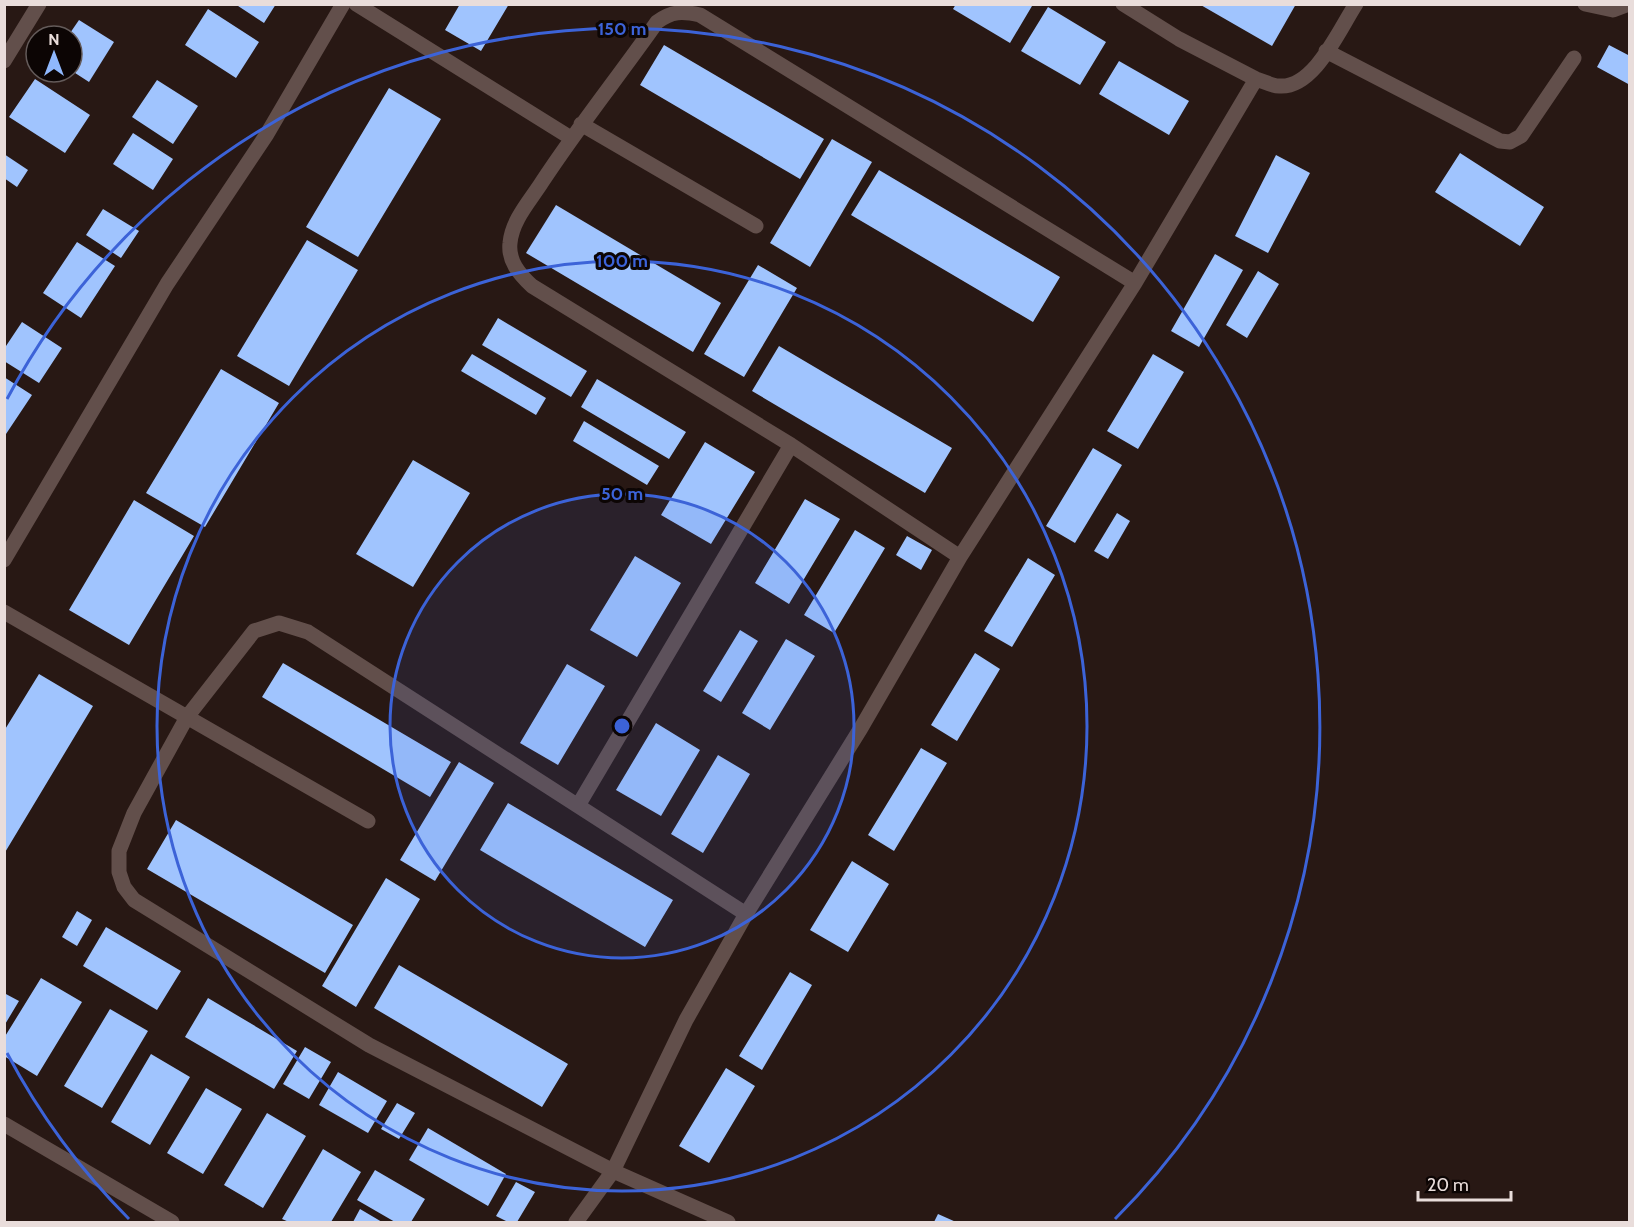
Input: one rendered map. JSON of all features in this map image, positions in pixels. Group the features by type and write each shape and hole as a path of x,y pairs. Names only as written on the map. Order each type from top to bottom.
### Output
{"street":[{"path":"4,61 39,4"},
{"path":"4,560 167,284 267,134 343,4"},
{"path":"356,4 571,138"},
{"path":"1123,4 1179,39 1256,79 1279,86 1299,83 1311,74 1356,4"},
{"path":"1585,4 1613,10 1629,4"},
{"path":"960,557 791,445 532,286 516,271 510,244 517,220 571,138 657,22 669,13 683,11 700,15 1135,283"},
{"path":"1326,51 1500,141 1510,142 1521,136 1574,58"},
{"path":"576,1222 613,1171 686,1020 746,914 861,728 960,557 1048,423 1135,283 1256,79"},
{"path":"581,124 756,226"},
{"path":"579,804 791,445"},
{"path":"4,612 368,821"},
{"path":"728,1222 613,1171 369,1046 134,900 124,887 119,872 119,851 134,813 187,717 254,631 279,623 308,632 428,711 579,804 746,914"},
{"path":"4,1124 172,1222"}],"building":[{"path":"235,4 276,4 264,23"},
{"path":"460,4 509,4 481,51 445,30"},
{"path":"956,4 1029,4 1032,6 1010,43 953,9"},
{"path":"1199,4 1296,4 1272,46"},
{"path":"1048,7 1106,42 1080,85 1021,51"},
{"path":"208,9 259,42 236,78 185,45"},
{"path":"79,20 114,42 89,82 84,79 84,24 76,24"},
{"path":"664,45 824,139 800,179 640,85"},
{"path":"1609,45 1630,56 1630,85 1597,67"},
{"path":"1119,61 1189,101 1169,135 1099,94"},
{"path":"157,80 198,106 173,144 132,117"},
{"path":"32,84 43,84 90,115 65,153 9,117"},
{"path":"389,88 441,119 358,257 306,227"},
{"path":"133,133 173,159 153,190 113,164"},
{"path":"832,139 872,162 810,267 770,243"},
{"path":"1460,153 1544,207 1520,246 1435,192"},
{"path":"4,154 28,170 17,187 4,178"},
{"path":"1276,155 1310,173 1268,253 1235,236"},
{"path":"879,170 1060,277 1033,322 851,215"},
{"path":"556,205 721,303 693,352 526,253"},
{"path":"103,209 139,231 121,258 86,235"},
{"path":"307,240 358,270 289,386 237,356"},
{"path":"77,242 115,266 81,318 43,293"},
{"path":"1215,254 1243,270 1199,347 1171,331"},
{"path":"758,265 797,288 744,377 704,354"},
{"path":"1258,271 1279,284 1247,338 1226,325"},
{"path":"498,318 587,371 571,397 482,345"},
{"path":"22,322 62,348 39,383 4,361 4,349"},
{"path":"779,346 952,448 925,493 752,391"},
{"path":"472,354 546,398 536,415 461,371"},
{"path":"1153,354 1184,372 1138,449 1107,431"},
{"path":"221,369 279,403 205,527 146,493"},
{"path":"4,377 32,395 4,437"},
{"path":"597,379 686,432 669,459 581,407"},
{"path":"584,421 659,466 647,485 573,441"},
{"path":"705,442 755,472 711,544 661,515"},
{"path":"1093,448 1122,465 1075,543 1046,526"},
{"path":"413,460 470,493 413,587 356,554"},
{"path":"805,499 840,519 789,604 755,583"},
{"path":"134,500 194,536 129,645 69,610"},
{"path":"1117,513 1130,521 1108,559 1094,551"},
{"path":"855,530 885,548 834,633 804,615"},
{"path":"907,536 932,550 921,570 896,555"},
{"path":"635,556 681,583 637,657 590,630"},
{"path":"1028,558 1055,575 1012,647 984,631"},
{"path":"740,630 758,641 721,702 703,691"},
{"path":"786,639 815,656 770,730 742,713"},
{"path":"975,653 1000,669 957,741 931,725"},
{"path":"283,663 451,762 430,797 262,697"},
{"path":"567,664 605,686 558,765 520,743"},
{"path":"39,674 93,706 4,854 4,731"},
{"path":"656,723 700,750 661,816 616,790"},
{"path":"921,748 947,763 894,851 868,835"},
{"path":"718,755 750,774 703,853 671,834"},
{"path":"459,762 494,783 435,881 400,860"},
{"path":"508,803 673,900 645,947 480,850"},
{"path":"176,820 353,925 325,973 147,869"},
{"path":"852,861 889,884 848,952 810,930"},
{"path":"386,878 420,899 356,1007 322,986"},
{"path":"77,911 92,920 77,946 62,937"},
{"path":"106,927 181,971 157,1010 83,966"},
{"path":"399,965 568,1064 542,1107 374,1008"},
{"path":"790,972 812,985 762,1070 739,1056"},
{"path":"41,978 82,1002 37,1076 4,1056 4,1038"},
{"path":"4,993 19,1001 4,1026"},
{"path":"208,998 297,1051 274,1089 185,1037"},
{"path":"110,1009 148,1031 102,1108 64,1086"},
{"path":"305,1047 331,1062 309,1099 283,1084"},
{"path":"151,1054 190,1077 150,1145 111,1122"},
{"path":"726,1068 755,1086 709,1163 679,1146"},
{"path":"338,1072 387,1101 368,1133 319,1105"},
{"path":"206,1088 242,1109 203,1174 167,1153"},
{"path":"397,1103 415,1113 399,1139 381,1129"},
{"path":"267,1113 306,1136 263,1208 224,1185"},
{"path":"428,1128 506,1174 488,1206 409,1160"},
{"path":"323,1149 361,1172 331,1222 289,1222 282,1219"},
{"path":"375,1170 425,1199 411,1222 395,1222 357,1200"},
{"path":"516,1182 535,1192 517,1222 508,1222 496,1216"},
{"path":"360,1209 382,1222 353,1222"},
{"path":"938,1214 956,1222 934,1222"}]}
